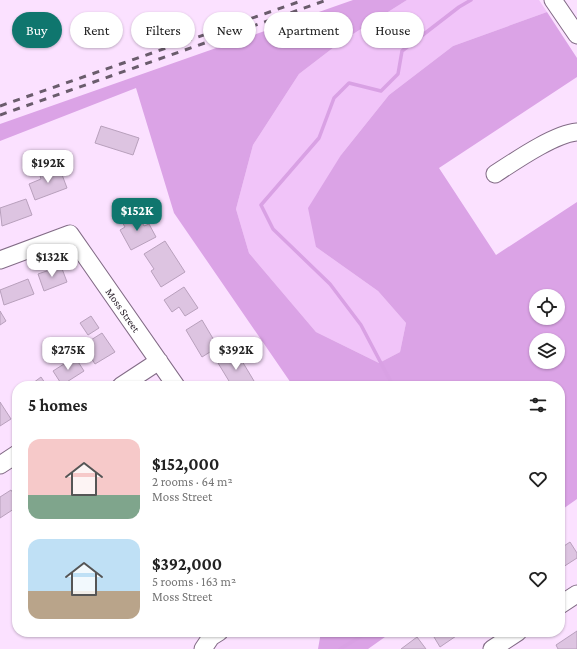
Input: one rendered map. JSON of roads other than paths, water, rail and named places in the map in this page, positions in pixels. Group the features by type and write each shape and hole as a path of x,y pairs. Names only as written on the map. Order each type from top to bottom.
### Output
{"street":[{"path":"553,0 577,35"},
{"path":"496,174 518,159 561,135 577,132"},
{"name":"Moss Street","path":"0,260 70,234 173,381"},
{"path":"129,381 159,361"},
{"path":"0,465 12,457"},
{"path":"565,602 577,594"},
{"path":"203,649 211,637"},
{"path":"492,649 510,637"}],"waterway":[{"path":"390,381 361,325 330,284 273,229 261,205 319,138 334,98 349,83 381,91 398,74 402,51 459,7 471,0"},
{"path":"340,649 360,637"}],"railway":[{"path":"0,106 304,0"},
{"path":"0,115 327,0"}]}
